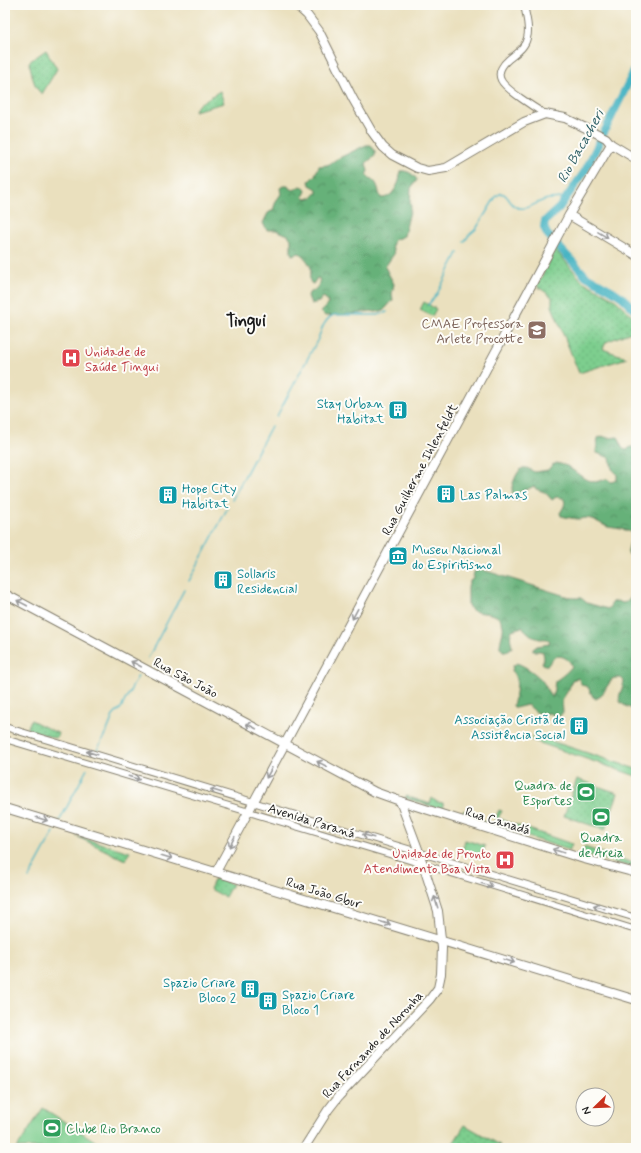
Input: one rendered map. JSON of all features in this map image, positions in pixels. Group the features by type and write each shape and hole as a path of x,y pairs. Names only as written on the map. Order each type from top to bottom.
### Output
{"main road":[{"path":"296,5 307,15 319,31 353,99 372,132 383,147 392,155 417,168 428,171 446,168 524,122 544,114 565,118 636,159"},
{"name":"Rua Guilherme Ihlenfeldt","path":"216,872 569,215 603,140"},
{"path":"569,215 636,255"},
{"name":"Rua São João","path":"5,594 356,782"},
{"name":"Rua Canadá","path":"356,782 375,792 400,802 584,859 636,873"},
{"name":"Rua Fernando de Noronha","path":"304,1148 328,1110 339,1096 433,996 438,988 442,974 441,941 437,904 400,802"},
{"name":"Rua João Gbur","path":"5,808 636,1000"}],"street":[{"path":"524,5 528,29 526,41 522,48 503,65 500,77 508,88 544,114"},
{"name":"Avenida Paraná","path":"5,727 251,807 421,858 636,930"},
{"path":"17,742 21,732"},
{"name":"Avenida Paraná","path":"5,739 251,807 421,858 636,918"}],"green space":[{"path":"46,50 57,69 42,94 33,80 29,62"},
{"path":"220,91 224,103 194,111 199,104"},
{"path":"366,145 371,145 375,151 375,156 366,163 368,171 366,175 376,183 381,198 387,197 394,190 399,181 401,171 410,173 417,180 411,188 411,207 404,236 394,240 392,246 394,254 385,267 394,284 392,294 393,300 384,310 376,312 371,311 325,316 321,312 328,305 325,298 323,297 319,302 311,304 308,296 309,293 318,285 319,278 317,278 313,284 311,283 310,265 300,253 292,255 291,239 288,235 276,230 268,230 263,223 268,213 273,210 276,201 281,194 280,188 283,186 288,186 294,190 300,186 304,187 306,191 303,197 306,199 313,197 317,192 317,189 310,185 309,181 315,175 319,166 329,164"},
{"path":"555,249 582,281 613,298 636,319 636,330 606,342 603,349 627,358 579,373 552,306 552,297 537,286"},
{"path":"424,302 436,309 432,316 420,310"},
{"path":"602,436 608,438 618,437 624,450 627,450 630,447 634,447 636,449 636,557 628,554 631,533 608,527 588,518 577,519 561,516 560,513 565,504 563,498 556,497 552,500 545,493 536,489 534,486 520,493 517,501 514,500 512,487 518,473 523,468 535,472 548,470 552,465 557,463 567,466 585,479 595,482 607,479 611,482 617,480 617,474 612,469 610,458 597,453 596,451 598,438"},
{"path":"480,569 572,598 581,598 587,603 608,609 613,602 626,602 636,591 636,711 621,703 619,698 624,681 621,678 612,679 601,696 596,699 593,697 588,687 582,685 578,678 572,680 569,689 562,700 563,712 557,717 549,713 541,714 536,712 527,705 515,708 513,706 517,683 512,671 513,666 517,663 529,669 540,678 551,697 553,696 555,681 572,666 568,660 560,656 555,657 548,665 544,665 542,663 544,658 543,652 533,651 533,649 537,646 549,644 550,641 535,637 522,627 512,630 510,636 512,647 509,651 503,651 500,647 503,628 501,620 497,616 475,611 468,605 469,582 473,578 474,572"},
{"path":"31,720 58,733 57,737 54,738 27,729"},
{"path":"533,735 636,769 636,776 531,740"},
{"path":"577,779 618,793 605,830 564,816"},
{"path":"406,796 430,804 432,798 437,802 443,803 443,808 462,814 464,810 475,814 477,819 493,824 499,810 502,811 498,818 508,822 506,830 405,798"},
{"path":"508,822 572,844 569,850 506,830"},
{"path":"76,836 130,852 125,860"},
{"path":"465,840 485,846 481,858 462,852"},
{"path":"584,847 636,864 636,868 583,854"},
{"path":"215,878 232,884 225,897 210,889"},
{"name":"Clube Rio Branco","path":"43,1108 106,1148 17,1148"},
{"path":"465,1125 500,1145 499,1148 450,1148"}],"waterway":[{"name":"Rio Bacacheri","path":"636,67 585,171 559,208 545,221 544,227 547,234 586,276 622,297 636,311"},
{"path":"464,242 476,229 495,198 499,195 504,194 513,205 520,208 528,207 545,200 567,197"},
{"path":"428,305 437,294 458,253"},
{"path":"277,416 328,319 334,315 378,315 387,312"},
{"path":"232,500 271,426"},
{"path":"189,581 227,509"},
{"path":"148,658 184,590"},
{"path":"97,750 113,716 121,708 138,676"},
{"path":"60,820 87,769"},
{"path":"29,878 54,832"}],"place":[{"name":"CMAE Professora Arlete Procotte","path":"537,330"},
{"name":"Unidade de Saúde Tingui","path":"71,358"},
{"name":"Stay Urban Habitat","path":"398,410"},
{"name":"Las Palmas","path":"446,494"},
{"name":"Hope City Habitat","path":"168,495"},
{"name":"Museu Nacional do Espiritismo","path":"398,556"},
{"name":"Sollaris Residencial","path":"223,580"},
{"name":"Associação Cristã de Assistência Social","path":"579,726"},
{"name":"Quadra de Esportes","path":"586,792"},
{"name":"Quadra de Areia","path":"601,817"},
{"name":"Unidade de Pronto Atendimento Boa Vista","path":"505,860"},
{"name":"Spazio Criare Bloco 2","path":"250,989"},
{"name":"Spazio Criare Bloco 1","path":"268,1001"},
{"name":"Clube Rio Branco","path":"52,1128"}],"district":[{"name":"Tingui","path":"246,320"}]}
